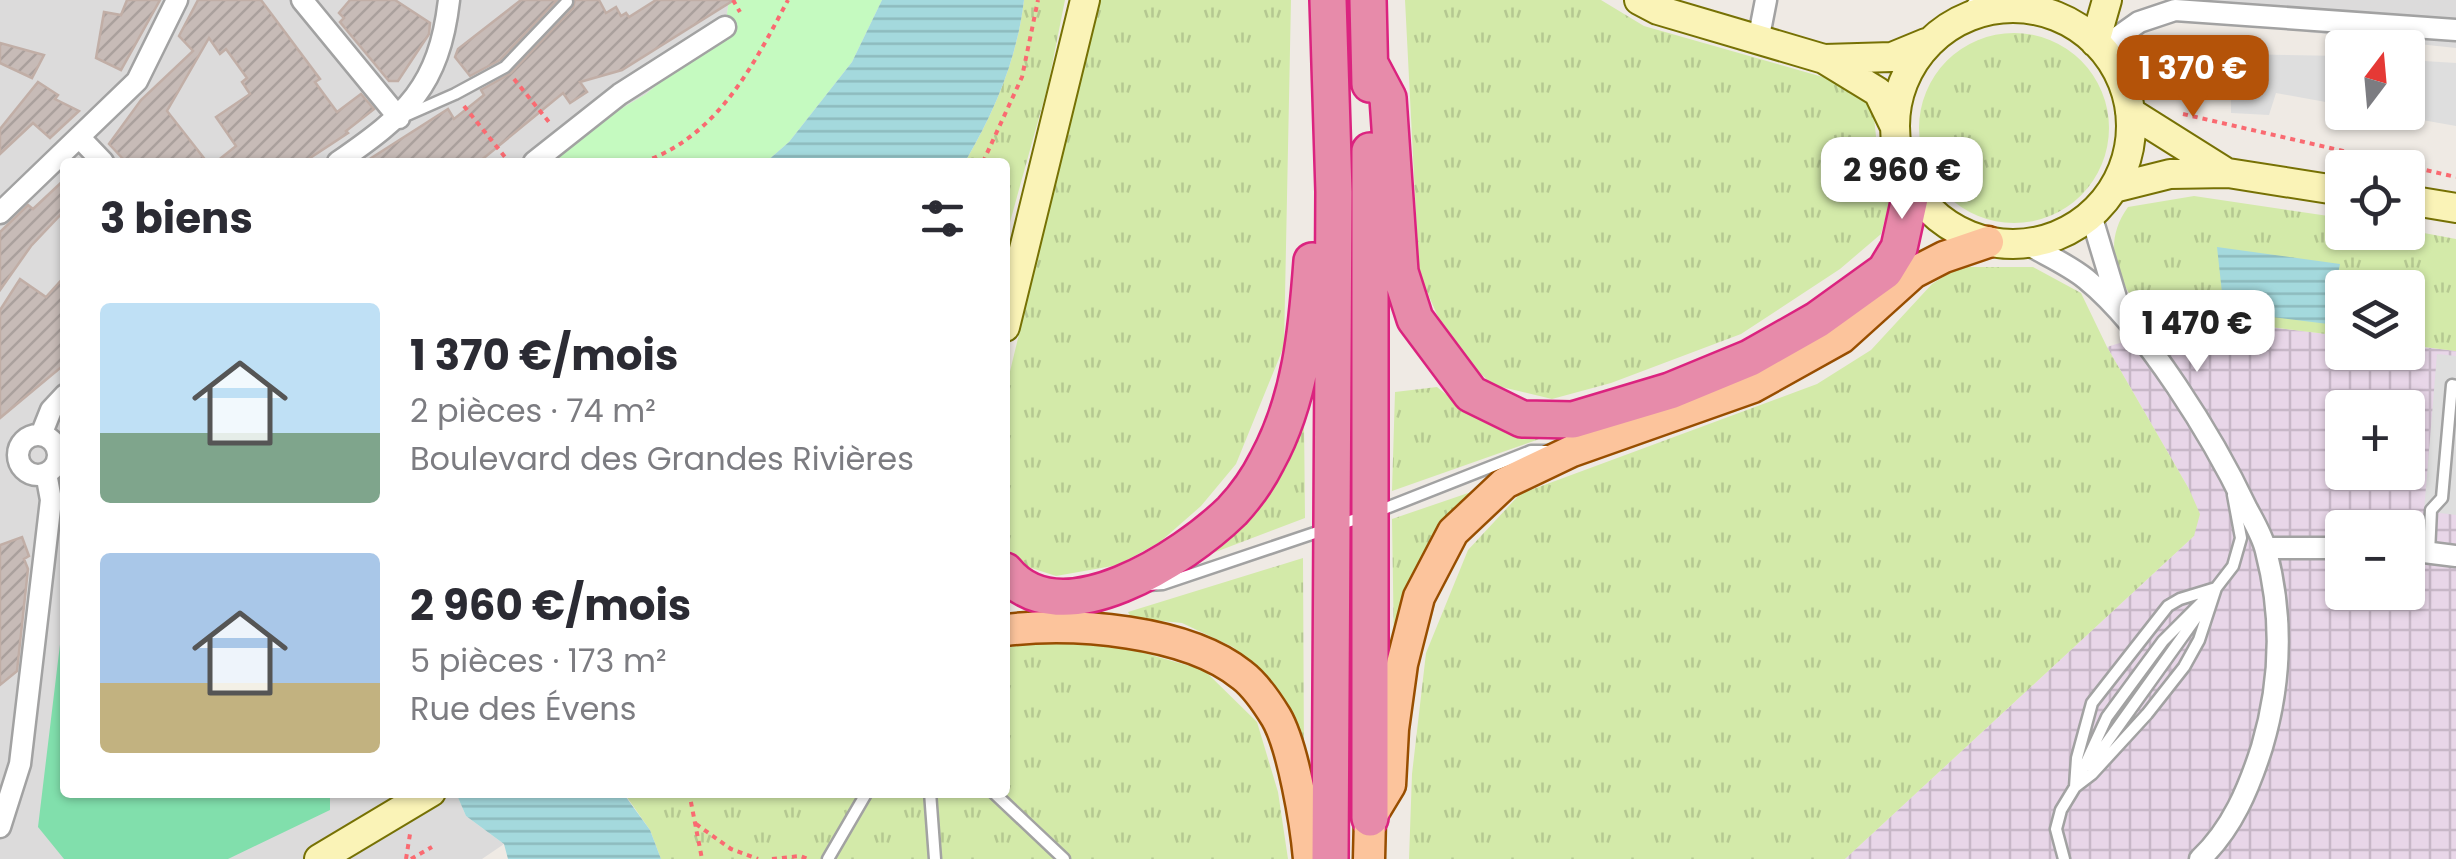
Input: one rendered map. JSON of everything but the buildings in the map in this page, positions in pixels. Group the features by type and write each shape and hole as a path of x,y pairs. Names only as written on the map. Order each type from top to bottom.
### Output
{"highway":[{"path":"1328,0 1334,192 1330,859"},
{"path":"1368,0 1370,818"},
{"path":"1010,577 1040,597 1090,595 1117,586 1175,555 1231,511 1268,460 1296,388 1304,349 1314,230 1316,102 1331,62"},
{"path":"1370,64 1388,98 1400,272 1415,319 1471,394 1522,419 1573,420 1670,391 1750,358 1817,320 1885,271 1899,248 1912,189"}],"main road":[{"path":"1010,306 1084,0"},
{"path":"1638,0 1758,42 1824,59 1892,57 1932,40 1976,8 2040,9 2084,0"},
{"path":"2098,46 2108,0"},
{"path":"1824,59 1878,92 1894,125 1899,158 1912,189 1932,213 1958,231 1988,242 2026,244 2061,234 2091,216 2114,188 2128,152 2130,112 2118,73 2098,46 2040,9"},
{"path":"1894,125 1899,94 1912,64 1932,40"},
{"path":"2130,112 2228,174"},
{"path":"2114,188 2170,174 2228,174 2325,188"},
{"path":"2425,203 2456,208"},
{"path":"1370,859 1370,818 1390,785 1402,664 1419,597 1453,532 1505,484 1572,451 1754,388 1841,338 1913,273 1988,242"},
{"path":"1010,630 1068,625 1108,630 1192,647 1243,676 1277,719 1292,767 1309,859"},
{"path":"319,859 422,798"}],"street":[{"path":"0,213 137,81 178,0"},
{"path":"302,0 399,118"},
{"path":"344,158 399,118 428,78 445,37 450,0"},
{"path":"1758,42 1766,0"},
{"path":"2098,46 2139,22 2175,10 2456,30"},
{"path":"539,158 620,94 725,26"},
{"path":"80,138 99,158"},
{"path":"2091,216 2120,313"},
{"path":"2026,244 2084,277 2120,313 2171,381 2228,470 2266,548 2277,616 2278,668 2269,723 2251,782 2221,850 2200,859"},
{"path":"41,435 51,410 60,400"},
{"path":"0,827 20,764 56,463 53,441 41,435 23,441 18,454 22,466 33,474 56,463"},
{"path":"0,475 22,466"},
{"path":"2266,548 2325,548"},
{"path":"2425,553 2456,556"}],"lane":[{"path":"399,118 505,67 567,2"},
{"path":"2425,529 2431,510 2442,498 2452,385 2456,386"},
{"path":"1117,586 1163,584 1371,514 1531,452 1572,451"},
{"path":"2064,859 2056,829 2107,717 2163,641 2233,566 2241,538 2228,470"},
{"path":"2075,787 2147,714 2184,666 2208,618 2216,588"},
{"path":"2075,787 2077,758 2092,703 2168,606 2180,598 2216,588"},
{"path":"828,859 864,798"},
{"path":"930,798 935,859"},
{"path":"999,798 1064,859"}],"path":[{"path":"664,158 705,126 736,93 788,0"},
{"path":"984,158 1022,77 1038,0"},
{"path":"505,67 563,140"},
{"path":"455,94 506,158"},
{"path":"2183,114 2456,177"},
{"path":"656,158 669,154"},
{"path":"690,798 702,859"},
{"path":"696,824 731,849 758,859"},
{"path":"411,859 432,847"},
{"path":"772,859 808,859"}],"shaded area":[{"path":"0,0 729,0 725,27 646,94 545,158 60,158 60,798 458,798 466,816 504,844 482,859 0,859"},
{"path":"2202,0 2456,0 2456,48 2425,45 2425,30 2306,32"},
{"path":"2231,54 2325,56 2325,102 2276,93 2269,115 2231,113"},
{"path":"2425,61 2456,63 2456,126 2425,120"},
{"path":"2199,318 2325,334 2325,370 2425,370 2425,347 2456,351 2456,859 1845,859 2194,536 2189,489 2107,347"},
{"path":"2437,354 2456,356 2456,515 2424,510"}],"green space":[{"path":"729,0 882,0 852,62 789,142 771,158 545,158 646,94 725,27"},
{"path":"1024,0 1065,0 1048,85 1010,222 1010,158 967,158 1003,84"},
{"path":"1100,0 1291,0 1284,346 1236,464 1201,506 1160,542 1118,565 1056,576 1022,565 1010,553 1010,371"},
{"path":"1405,0 1601,0 1644,26 1858,87 1873,108 1880,174 1891,197 1881,234 1840,269 1741,334 1611,383 1552,399 1493,385 1451,347 1419,273"},
{"path":"2014,33 2050,40 2081,61 2102,92 2109,128 2102,164 2081,195 2050,216 2014,223 1978,216 1947,195 1926,164 1919,128 1926,92 1947,61 1978,40"},
{"path":"2194,196 2325,215 2325,250 2425,250 2425,233 2456,239 2456,351 2425,347 2425,270 2325,270 2325,334 2199,318 2157,331 2126,288 2115,257 2114,241 2128,207"},
{"path":"1959,267 2033,267 2081,293 2107,347 2189,489 2200,514 2194,536 1845,859 1409,859 1412,774 1426,653 1468,550 1520,494 1817,384 1871,350 1932,284"},
{"path":"1437,387 1487,419 1545,437 1392,491 1395,392"},
{"path":"1304,418 1305,518 1205,556 1247,520"},
{"path":"1477,490 1394,649 1392,519"},
{"path":"1303,558 1304,761 1274,687 1233,647 1182,623 1131,618 1128,612"},
{"path":"1048,635 1126,648 1204,670 1257,722 1278,792 1288,859 661,859 650,830 628,798 1010,798 1010,647"},
{"path":"60,644 60,798 330,798 330,810 228,859 64,859 38,827"}],"water":[{"path":"882,0 1024,0 1003,84 967,158 771,158 789,142 852,62"},
{"path":"2217,247 2340,264 2339,270 2325,270 2325,324 2224,311"},
{"path":"458,798 627,798 650,830 661,859 508,859 504,844 466,816"}]}
